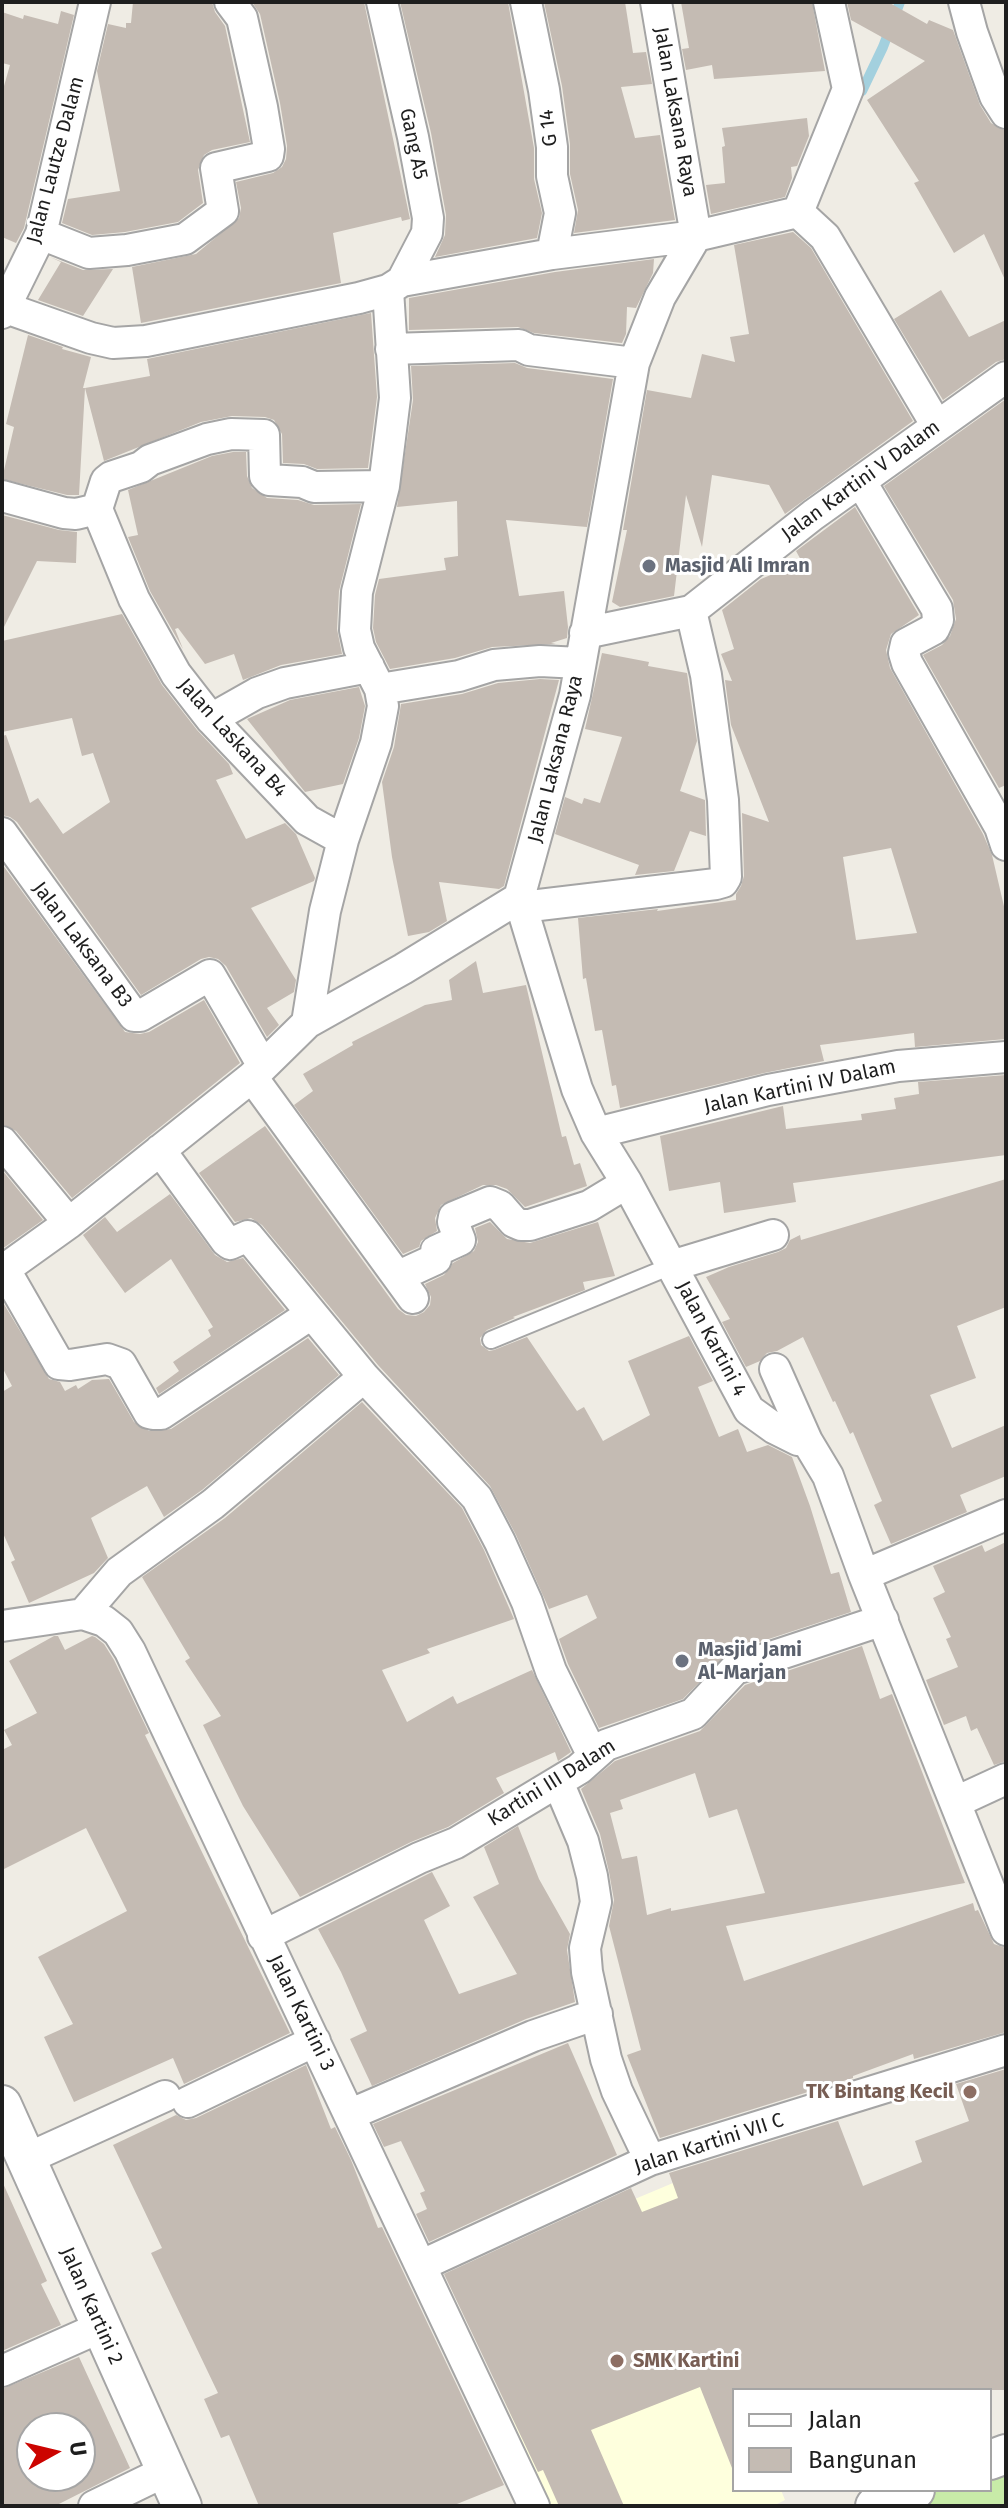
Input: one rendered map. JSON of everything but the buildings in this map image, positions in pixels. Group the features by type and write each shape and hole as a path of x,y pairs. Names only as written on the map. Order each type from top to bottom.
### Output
{"street":[{"name":"Jalan Lautze Dalam","path":"3,310 14,260 41,234 95,2"},
{"path":"41,234 89,253 127,250 185,239 223,211 216,168 268,156 262,107 242,18 230,2"},
{"name":"Gang A5","path":"382,2 428,218 427,233 395,285"},
{"name":"G 14","path":"526,2 544,90 552,147 552,176 560,213 552,254"},
{"name":"Jalan Laksana Raya","path":"520,903 575,695 634,363 660,297 696,236 656,2"},
{"path":"798,212 848,89 829,2"},
{"path":"964,2 995,96 1006,113"},
{"path":"3,310 91,338 131,343 343,302 395,285 552,254 696,236 798,212"},
{"path":"798,212 825,237 937,426"},
{"path":"307,1023 325,911 343,840 381,724 383,706 375,678 359,648 355,630 356,604 368,544 384,486 395,398 391,349 395,285"},
{"path":"391,349 519,345 529,350 634,363"},
{"name":"Jalan Kartini V Dalam","path":"585,633 691,611 813,515 1006,377"},
{"path":"2,496 64,513 76,514 97,509 106,481 111,477 207,439 231,434 264,435 265,476 269,480 302,482 314,487 384,486"},
{"path":"861,482 937,609 938,620 934,629 906,644 904,653 907,663 1000,827 1006,845"},
{"name":"Jalan Laskana B4","path":"97,509 134,599 176,674 211,719 307,820 343,840"},
{"path":"311,1314 161,1414 153,1414 149,1413 121,1364 107,1359 59,1364 4,1271 69,1223 257,1072 307,1023 520,903 723,882 726,877 721,785 706,675 691,611"},
{"path":"211,719 257,693 285,683 459,676 494,665 540,661 580,663"},
{"name":"Jalan Laksana B3","path":"2,833 134,1016 140,1016 210,975 257,1072"},
{"name":"Jalan Kartini 4","path":"520,903 577,1089 596,1133 627,1183 749,1410 774,1428 807,1441"},
{"name":"Jalan Kartini IV Dalam","path":"596,1133 768,1090 898,1066 1006,1057"},
{"path":"257,1072 406,1287 436,1259 436,1251 460,1240 454,1217 490,1202 500,1206 514,1222 530,1225 589,1206 627,1183"},
{"path":"2,1142 69,1223"},
{"path":"160,1150 226,1241 230,1244 248,1236 364,1377 477,1498 506,1554 551,1671 593,1756"},
{"path":"671,1266 773,1235"},
{"path":"775,1369 807,1441 828,1476 864,1575 1006,1930"},
{"path":"2,1626 83,1614 119,1572 213,1504 364,1377"},
{"path":"864,1575 1006,1515"},
{"name":"Jalan Kartini 3","path":"83,1614 104,1621 118,1632 130,1651 534,2506"},
{"name":"Kartini III Dalam","path":"263,1936 419,1858 456,1843 558,1782 606,1745 693,1714 735,1669 883,1620"},
{"path":"956,1802 1006,1779"},
{"path":"558,1782 583,1841 594,1889 596,1902 585,1948 587,1972 606,2059 650,2160"},
{"path":"351,2114 533,2036 597,2014"},
{"path":"26,2159 315,2041"},
{"name":"Jalan Kartini VII C","path":"422,2265 650,2160 1006,2050"},
{"name":"Jalan Kartini 2","path":"2,2105 182,2506"},
{"path":"2,2371 101,2327"},
{"path":"94,2506 166,2471"},
{"path":"875,2506 910,2492"}],"lane":[{"path":"491,1340 671,1266"}],"shaded area":[{"name":"SMK Kartini","path":"673,2183 736,2331 735,2388 732,2388 732,2492 782,2492 785,2500 773,2506 551,2506 449,2277"}],"green space":[{"path":"1006,2454 1006,2506 875,2506 910,2492 992,2492 992,2459"}],"waterway":[{"path":"862,91 900,2"}],"place":[{"name":"Masjid Ali Imran","path":"649,566"},
{"name":"Masjid Jami Al-Marjan","path":"682,1661"},
{"name":"TK Bintang Kecil","path":"970,2092"},
{"name":"SMK Kartini","path":"617,2361"}]}
